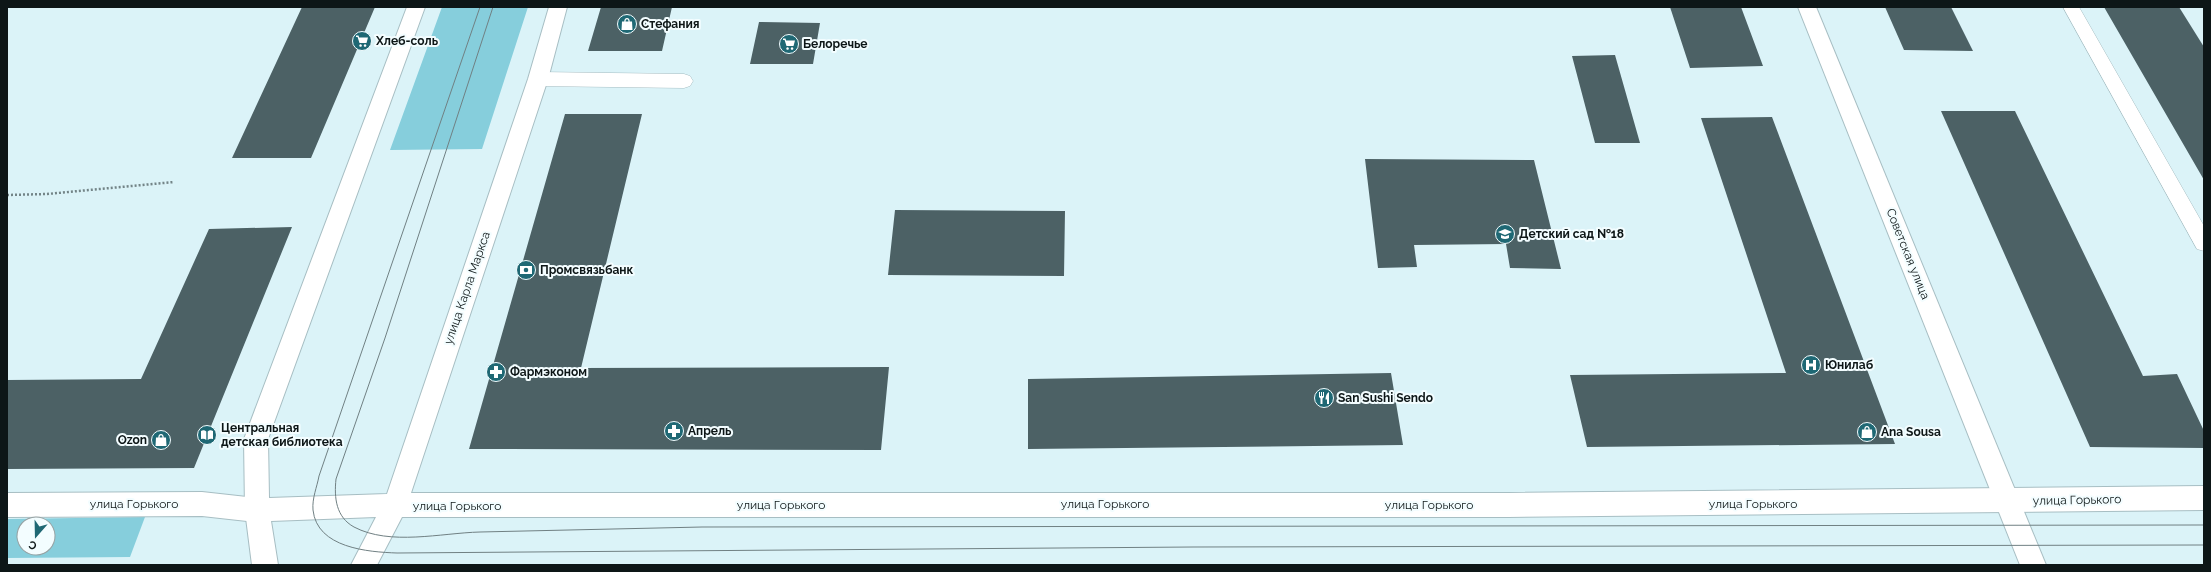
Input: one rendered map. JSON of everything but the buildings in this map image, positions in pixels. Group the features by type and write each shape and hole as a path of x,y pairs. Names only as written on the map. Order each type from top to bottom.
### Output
{"main road":[{"path":"265,565 257,510 256,439 416,7"},
{"name":"улица Карла Маркса","path":"364,565 394,505 538,78 558,7"},
{"name":"Советская улица","path":"1807,7 2033,565"},
{"name":"улица Горького","path":"7,505 202,504 257,510 394,505 1508,506 2007,502 2204,498"}],"lane":[{"path":"2071,7 2204,243"},
{"path":"538,78 684,81"}],"path":[{"path":"7,195 47,194 174,182"}],"shaded area":[{"path":"442,7 528,7 482,149 390,150"},
{"path":"145,517 130,557 7,558 7,519 16,519 16,556 56,556 56,518"}],"tram line":[{"path":"480,7 319,476 313,506 317,523 324,533 334,540 346,545 359,549 397,553 1193,547 2204,545"},
{"path":"493,7 385,338 336,479 336,500 343,518 354,527 368,533 383,536 416,537 480,532 702,527 2204,525"}],"place":[{"name":"Стефания","path":"627,24"},
{"name":"Хлеб-соль","path":"362,41"},
{"name":"Белоречье","path":"789,44"},
{"name":"Детский сад №18","path":"1505,234"},
{"name":"Промсвязьбанк","path":"526,270"},
{"name":"Юнилаб","path":"1811,365"},
{"name":"Фармэконом","path":"496,372"},
{"name":"San Sushi Sendo","path":"1324,398"},
{"name":"Апрель","path":"674,431"},
{"name":"Ana Sousa","path":"1867,432"},
{"name":"Центральная детская библиотека","path":"207,435"},
{"name":"Ozon","path":"161,440"}]}
